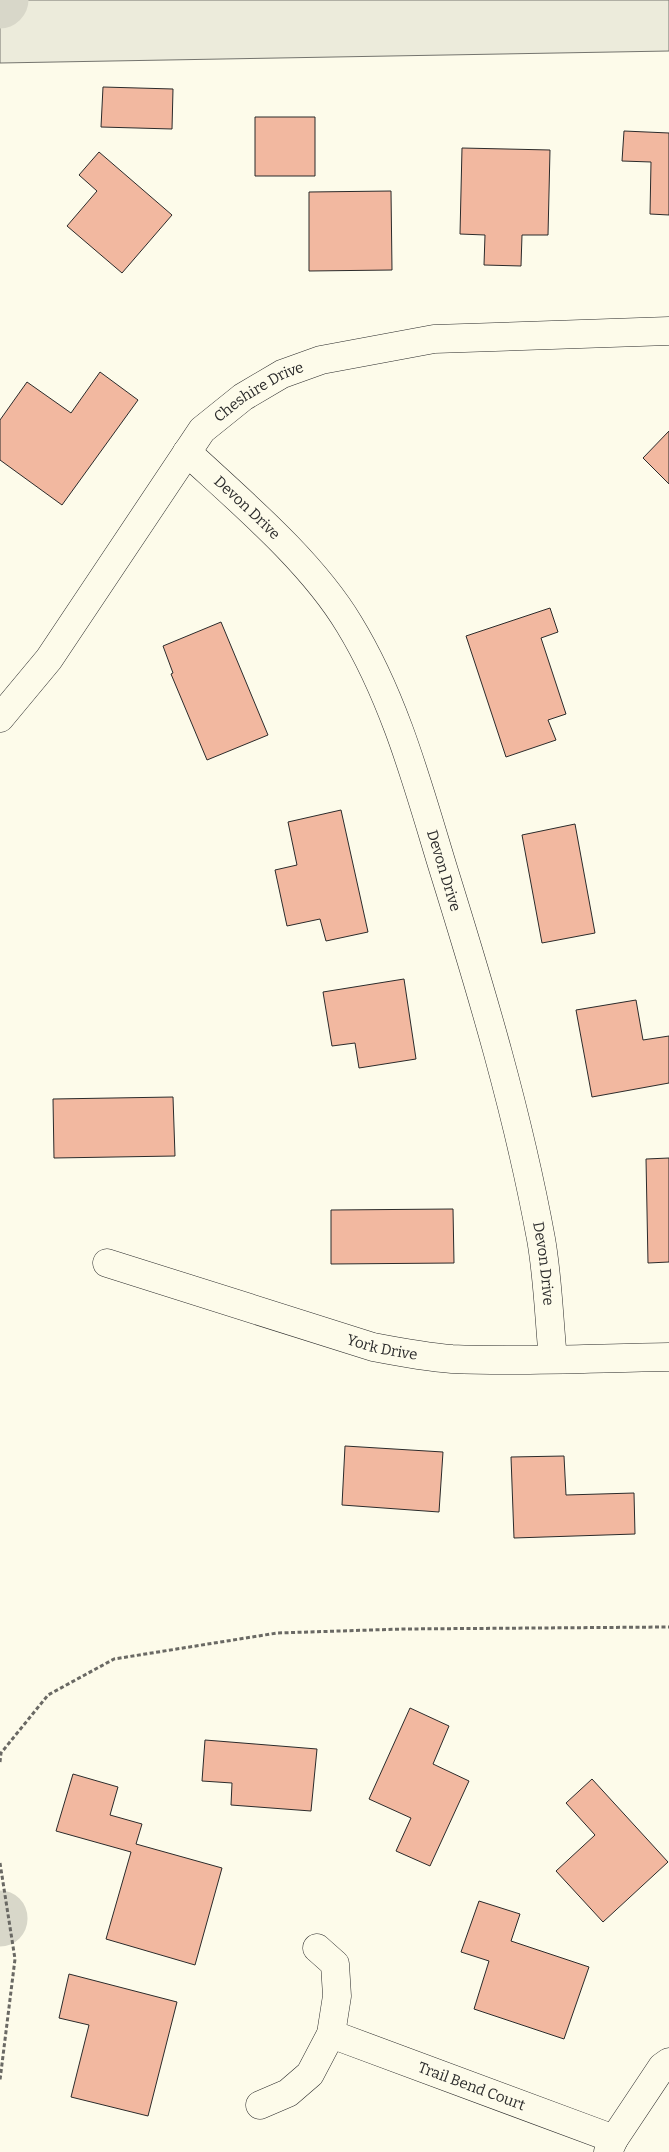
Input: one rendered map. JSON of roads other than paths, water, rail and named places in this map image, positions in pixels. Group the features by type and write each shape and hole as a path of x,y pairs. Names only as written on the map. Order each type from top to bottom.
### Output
{"street":[{"name":"Cheshire Drive","path":"0,718 49,659 202,430 243,397 282,374 321,360 434,339 669,331"},
{"name":"Devon Drive","path":"187,452 260,521 312,575 349,623 373,669 407,751 481,992 524,1157 542,1242 552,1359"},
{"name":"York Drive","path":"107,1263 373,1348 452,1359 669,1357"},
{"path":"260,2105 288,2093 310,2074 331,2034 337,1996 334,1964 317,1948"},
{"name":"Trail Bend Court","path":"331,2034 611,2146"},
{"path":"611,2146 662,2067 669,2062"}]}
